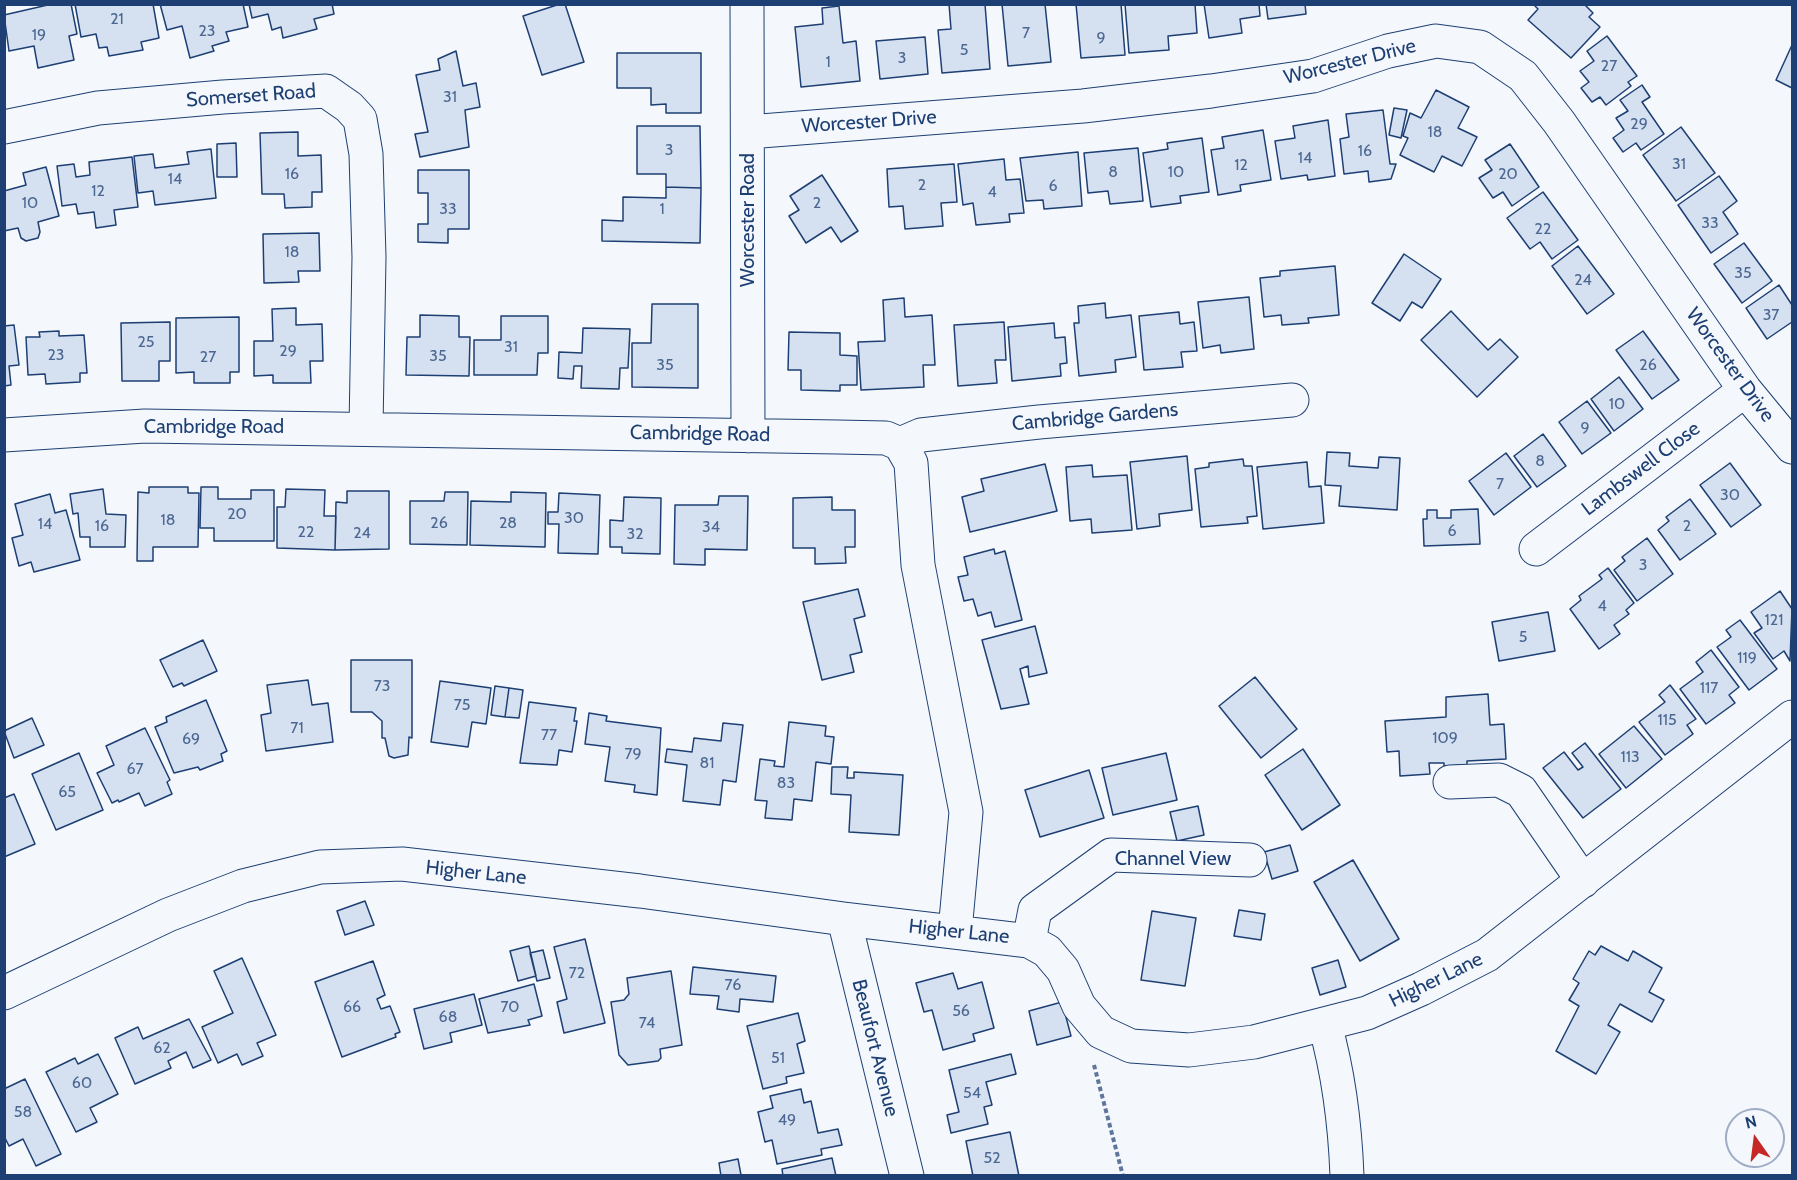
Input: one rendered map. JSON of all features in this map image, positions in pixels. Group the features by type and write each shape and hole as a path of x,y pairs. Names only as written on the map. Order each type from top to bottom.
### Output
{"street":[{"name":"Worcester Road","path":"747,4 748,436"},
{"name":"Worcester Drive","path":"748,132 1083,106 1313,76 1388,51 1436,41 1480,47 1523,76 1559,122 1745,390 1792,447"},
{"name":"Somerset Road","path":"4,127 98,108 246,96 326,92 349,107 360,119 366,154 369,256 366,428"},
{"name":"Lambswell Close","path":"1536,549 1745,390"},
{"name":"Cambridge Gardens","path":"900,444 921,435 980,428 1292,400"},
{"name":"Cambridge Road","path":"4,435 146,426 366,428 886,438 900,444"},
{"path":"900,444 911,463 918,565 966,812 955,931"},
{"name":"Higher Lane","path":"4,993 168,915 243,886 320,867 402,864 640,891 844,920 1029,940 1047,951 1063,970 1079,1006 1101,1032 1131,1046 1189,1050 1254,1042 1325,1025 1378,1008 1487,955 1792,717"},
{"path":"1449,782 1499,780 1521,791 1583,881"},
{"name":"Channel View","path":"1029,940 1035,910 1111,855 1250,860"},
{"name":"Beaufort Avenue","path":"844,920 907,1176"},
{"path":"1325,1025 1337,1069 1345,1120 1347,1176"}],"path":[{"path":"1094,1062 1123,1176"}],"building":[{"path":"52,4 71,4 77,34 69,36 74,60 38,68 34,46 9,51 4,15"},
{"path":"75,4 153,4 159,38 141,42 143,50 109,56 107,47 99,48 96,34 81,37"},
{"path":"160,4 243,4 248,27 226,32 229,41 212,46 214,51 190,58 182,26 167,30"},
{"path":"249,4 332,4 334,14 314,19 317,29 283,38 281,27 272,30 268,14 252,18"},
{"path":"565,4 584,62 542,75 523,16"},
{"path":"949,4 985,4 990,69 942,73 938,30 951,29"},
{"path":"1002,4 1045,4 1051,62 1008,66"},
{"path":"1076,4 1121,4 1125,55 1081,58"},
{"path":"1125,4 1195,4 1197,33 1168,36 1169,50 1129,53"},
{"path":"1204,4 1259,4 1260,16 1240,19 1242,33 1209,38"},
{"path":"1266,4 1305,4 1306,14 1268,19"},
{"path":"1533,4 1584,4 1593,13 1589,17 1600,27 1571,58 1528,20 1538,9"},
{"path":"839,6 843,43 856,41 860,81 801,87 795,27 823,24 822,8"},
{"path":"1607,36 1637,76 1628,82 1631,86 1606,105 1600,97 1592,102 1581,88 1589,82 1580,71 1594,61 1587,51"},
{"path":"925,37 928,74 880,79 876,41"},
{"path":"1792,45 1792,88 1776,80"},
{"path":"456,51 463,86 476,83 480,107 465,110 469,147 420,157 415,134 428,132 416,75 440,70 438,59"},
{"path":"617,53 701,53 701,113 666,113 666,104 651,105 651,88 617,88"},
{"path":"1642,85 1650,97 1642,102 1664,134 1641,150 1636,143 1623,152 1613,138 1624,130 1616,118 1628,111 1620,100"},
{"path":"1436,90 1469,107 1458,128 1477,137 1462,166 1442,156 1434,172 1400,155 1408,138 1403,136 1410,113 1421,118"},
{"path":"1394,108 1407,110 1401,138 1389,135"},
{"path":"1383,110 1390,164 1396,164 1391,179 1369,182 1368,171 1344,174 1340,139 1349,137 1346,114"},
{"path":"1328,120 1335,176 1308,180 1307,175 1281,179 1275,141 1295,138 1293,126"},
{"path":"637,126 700,126 701,188 666,187 666,174 637,174"},
{"path":"1681,127 1715,173 1676,201 1643,155"},
{"path":"1263,130 1271,180 1240,185 1241,191 1218,195 1211,150 1224,148 1222,137"},
{"path":"298,132 298,156 321,155 322,192 312,192 312,207 285,208 284,194 262,194 260,133"},
{"path":"1202,138 1209,192 1180,196 1181,203 1151,207 1143,153 1168,149 1167,143"},
{"path":"236,143 237,177 217,177 217,144"},
{"path":"1510,144 1539,187 1512,206 1503,192 1493,198 1479,178 1492,170 1485,160"},
{"path":"1138,148 1143,201 1110,204 1108,191 1088,193 1084,153"},
{"path":"211,149 216,198 155,205 153,191 138,193 134,156 153,154 155,168 189,164 187,152"},
{"path":"1078,152 1082,206 1044,209 1043,200 1026,201 1020,158"},
{"path":"132,157 138,207 114,210 116,225 96,228 94,212 78,214 76,204 62,206 57,166 74,164 76,177 90,175 89,162"},
{"path":"1004,159 1006,180 1020,179 1024,213 1009,214 1010,222 976,225 973,203 963,205 958,164"},
{"path":"954,164 957,202 941,203 943,226 905,229 903,206 889,207 887,169"},
{"path":"46,167 59,216 38,222 40,232 38,238 26,241 21,238 18,228 4,231 4,191 26,185 23,173"},
{"path":"418,170 469,170 469,229 448,229 448,243 418,242 418,224 428,224 428,193 418,193"},
{"path":"822,175 858,231 841,242 831,227 806,243 789,216 799,210 790,196"},
{"path":"1719,176 1737,201 1723,212 1738,234 1711,253 1678,205"},
{"path":"666,187 701,188 700,243 602,241 602,220 623,221 623,197 666,198"},
{"path":"1543,192 1578,240 1552,259 1540,242 1530,249 1507,218"},
{"path":"319,233 320,271 298,271 299,282 264,283 263,234"},
{"path":"1744,243 1772,281 1742,303 1714,264"},
{"path":"1578,246 1614,294 1587,314 1552,266"},
{"path":"1404,254 1441,279 1422,308 1412,302 1400,321 1372,303"},
{"path":"1335,266 1339,315 1308,318 1309,323 1282,325 1281,315 1264,317 1260,278 1280,276 1280,271"},
{"path":"1779,285 1792,305 1792,322 1767,339 1746,308"},
{"path":"1249,297 1254,349 1221,353 1220,345 1203,348 1198,302"},
{"path":"904,298 905,317 932,315 935,365 923,365 924,387 861,390 858,342 885,341 883,300"},
{"path":"1105,303 1106,318 1131,315 1136,357 1115,360 1116,372 1079,376 1074,323 1079,323 1078,306"},
{"path":"652,304 698,304 698,388 632,387 632,343 651,343"},
{"path":"296,308 296,325 322,324 323,361 310,361 311,383 273,383 273,375 254,376 254,341 273,341 272,309"},
{"path":"1451,311 1488,350 1500,339 1518,357 1477,397 1421,340"},
{"path":"1179,312 1180,324 1194,322 1197,351 1181,352 1183,367 1144,370 1139,316"},
{"path":"420,315 459,316 459,337 470,337 469,376 406,375 407,337 420,337"},
{"path":"501,316 548,316 548,353 538,353 537,375 474,375 474,340 501,340"},
{"path":"239,317 239,372 230,372 230,383 194,383 194,372 176,373 176,318"},
{"path":"170,322 170,361 159,361 159,381 122,381 121,323"},
{"path":"1004,322 1006,360 995,360 997,383 958,386 954,325"},
{"path":"1054,323 1055,338 1065,337 1067,363 1060,364 1061,376 1012,381 1008,327"},
{"path":"14,325 19,365 9,366 11,385 4,386 4,326"},
{"path":"583,328 630,329 628,368 620,368 619,389 581,388 582,366 574,366 573,379 558,378 559,352 582,353"},
{"path":"59,331 59,336 84,335 87,373 80,373 80,382 46,384 45,374 28,375 26,337 40,337 39,332"},
{"path":"1643,331 1679,380 1652,399 1616,350"},
{"path":"789,332 840,333 840,355 857,356 857,385 840,385 840,391 801,390 801,370 788,370"},
{"path":"1619,377 1643,409 1614,431 1591,399"},
{"path":"1587,401 1611,433 1582,454 1559,422"},
{"path":"1543,434 1566,466 1537,487 1514,456"},
{"path":"1327,452 1350,453 1349,466 1378,468 1379,457 1400,458 1397,510 1339,506 1341,486 1325,485"},
{"path":"1506,453 1531,487 1494,515 1469,481"},
{"path":"1187,456 1192,510 1159,514 1160,526 1137,529 1130,462"},
{"path":"1243,459 1244,466 1252,466 1257,516 1247,517 1248,523 1201,527 1195,469 1209,467 1209,463"},
{"path":"1307,462 1309,487 1321,486 1324,523 1263,529 1257,467"},
{"path":"1730,463 1761,505 1731,527 1700,485"},
{"path":"1045,464 1057,511 970,532 962,497 984,491 981,479"},
{"path":"1092,465 1093,477 1127,475 1132,530 1092,533 1091,519 1070,521 1066,467"},
{"path":"149,487 188,487 188,493 199,493 198,547 153,547 153,561 137,561 138,492 149,493"},
{"path":"201,487 218,487 218,499 251,499 251,490 274,490 274,541 214,541 214,528 200,528"},
{"path":"103,489 106,514 126,515 125,547 90,547 90,537 80,537 78,513 73,514 70,494"},
{"path":"286,489 325,490 324,516 336,516 335,550 277,548 277,507 285,507"},
{"path":"347,491 389,491 389,549 335,550 336,502 347,503"},
{"path":"445,492 468,492 467,545 410,544 410,501 444,501"},
{"path":"511,492 546,493 545,547 470,545 471,501 511,502"},
{"path":"559,493 600,495 598,554 558,553 559,524 548,524 548,512 558,512"},
{"path":"50,494 55,513 66,510 80,560 34,572 31,562 19,566 12,538 23,535 15,504"},
{"path":"719,496 748,496 747,550 705,549 705,565 674,564 675,505 718,505"},
{"path":"624,497 661,498 660,554 622,553 622,547 610,547 610,520 623,521"},
{"path":"832,497 832,510 855,510 855,547 845,547 846,563 815,564 815,548 793,548 793,498"},
{"path":"1690,499 1716,534 1680,560 1658,530 1669,521 1666,517"},
{"path":"1478,509 1480,544 1424,546 1423,519 1427,519 1427,510 1437,510 1437,518 1451,518 1451,510"},
{"path":"1647,538 1673,574 1637,601 1614,570 1625,561 1622,557"},
{"path":"994,549 995,554 1005,551 1022,620 995,627 991,612 978,616 973,599 964,601 958,577 968,575 964,557"},
{"path":"1608,568 1634,603 1626,610 1629,614 1614,625 1620,634 1599,649 1570,609 1581,600 1579,596 1602,579 1599,575"},
{"path":"858,589 865,616 854,619 862,652 850,655 854,672 822,680 803,602"},
{"path":"1780,591 1792,609 1790,661 1784,651 1773,659 1754,633 1762,628 1751,612"},
{"path":"1548,612 1555,651 1499,661 1492,622"},
{"path":"1740,620 1777,669 1749,690 1717,647 1731,637 1726,630"},
{"path":"1035,626 1047,673 1029,677 1028,666 1020,669 1029,704 1001,709 982,640"},
{"path":"203,640 217,671 184,686 182,683 173,687 160,660"},
{"path":"1711,650 1739,687 1729,695 1735,703 1706,724 1680,689 1703,672 1696,662"},
{"path":"351,660 412,660 412,738 409,737 408,755 394,758 389,756 385,738 382,738 382,721 372,712 351,712"},
{"path":"1255,677 1297,729 1261,758 1219,706"},
{"path":"308,680 312,705 328,703 333,742 266,751 261,715 271,713 267,685"},
{"path":"440,681 491,688 486,724 472,722 468,747 431,742"},
{"path":"1670,685 1696,719 1687,725 1693,734 1665,755 1639,722 1665,702 1659,695"},
{"path":"495,686 509,688 505,717 491,715"},
{"path":"509,688 523,690 519,718 505,717"},
{"path":"1488,694 1490,725 1504,724 1506,759 1467,761 1467,765 1444,766 1444,763 1429,763 1430,774 1400,776 1399,751 1387,752 1385,721 1446,717 1446,697"},
{"path":"206,700 227,751 221,754 223,761 200,770 198,767 174,773 155,727 167,722 166,717"},
{"path":"529,702 576,708 574,721 577,721 572,752 559,750 557,765 520,763"},
{"path":"589,713 607,716 606,721 661,728 657,795 634,792 635,785 605,781 610,747 585,744"},
{"path":"32,718 44,745 14,758 4,731"},
{"path":"789,722 826,726 825,736 834,737 831,764 816,762 812,801 794,799 792,820 765,818 767,801 755,800 760,759 775,761 774,766 784,767"},
{"path":"723,723 743,725 736,782 723,780 720,805 683,801 687,765 665,762 667,749 692,752 694,738 721,741"},
{"path":"1634,726 1662,759 1626,788 1599,754"},
{"path":"145,728 170,780 167,782 172,794 145,806 139,793 112,803 97,773 114,765 106,746"},
{"path":"1585,743 1621,789 1583,818 1543,768 1564,752 1578,770 1583,767 1572,753"},
{"path":"1303,749 1340,805 1302,830 1265,775"},
{"path":"79,753 103,810 56,830 32,774"},
{"path":"1166,753 1177,800 1113,815 1102,768"},
{"path":"832,767 848,767 847,778 854,778 854,772 903,775 899,835 849,832 851,795 831,794"},
{"path":"1089,770 1104,818 1040,837 1025,790"},
{"path":"14,794 35,844 4,857 4,798"},
{"path":"1198,806 1204,835 1177,841 1170,812"},
{"path":"1290,845 1298,871 1272,879 1264,852"},
{"path":"1353,860 1399,939 1360,961 1314,882"},
{"path":"365,901 374,925 345,935 337,911"},
{"path":"1239,910 1265,914 1261,940 1234,936"},
{"path":"1152,911 1196,918 1185,986 1141,980"},
{"path":"585,939 605,1023 564,1033 557,1002 567,999 554,947"},
{"path":"529,946 536,976 518,981 510,951"},
{"path":"1601,946 1628,961 1633,951 1662,968 1649,992 1664,1000 1652,1022 1620,1004 1608,1025 1620,1032 1596,1074 1556,1051 1579,1006 1569,1000 1579,983 1573,979 1589,951 1595,955"},
{"path":"543,950 550,978 537,981 530,953"},
{"path":"242,958 276,1035 257,1043 263,1056 242,1065 237,1054 218,1063 202,1027 233,1013 214,971"},
{"path":"1338,960 1346,987 1320,995 1312,968"},
{"path":"373,961 385,995 377,999 381,1009 390,1006 400,1032 395,1034 396,1037 342,1057 315,982"},
{"path":"693,967 776,976 773,1002 740,999 739,1012 717,1009 719,996 690,994"},
{"path":"671,971 682,1045 660,1049 661,1058 658,1061 628,1065 619,1055 611,1002 624,1000 629,994 627,978"},
{"path":"953,973 958,989 982,982 994,1028 973,1034 975,1041 943,1050 932,1010 924,1012 916,983"},
{"path":"534,984 542,1016 528,1020 530,1025 488,1033 479,999"},
{"path":"474,994 482,1025 450,1033 452,1042 424,1049 414,1009"},
{"path":"1062,1002 1071,1036 1037,1045 1029,1011"},
{"path":"798,1013 805,1041 797,1044 804,1073 786,1077 787,1083 763,1089 747,1026"},
{"path":"189,1019 211,1060 193,1068 186,1052 168,1061 171,1068 135,1084 115,1038 138,1027 143,1039"},
{"path":"98,1054 118,1094 90,1108 97,1122 76,1132 46,1072 75,1058 78,1064"},
{"path":"1011,1054 1016,1074 986,1082 992,1105 984,1107 988,1124 951,1133 947,1115 959,1112 949,1070"},
{"path":"25,1079 61,1154 36,1166 23,1139 9,1146 4,1136 4,1089"},
{"path":"801,1089 804,1103 811,1101 818,1133 838,1129 842,1145 821,1149 822,1155 777,1164 772,1140 765,1142 758,1112 773,1108 770,1096"},
{"path":"1010,1132 1019,1176 973,1176 966,1141"},
{"path":"832,1158 836,1176 783,1176 782,1169"},
{"path":"738,1159 741,1175 721,1176 719,1163"}]}
